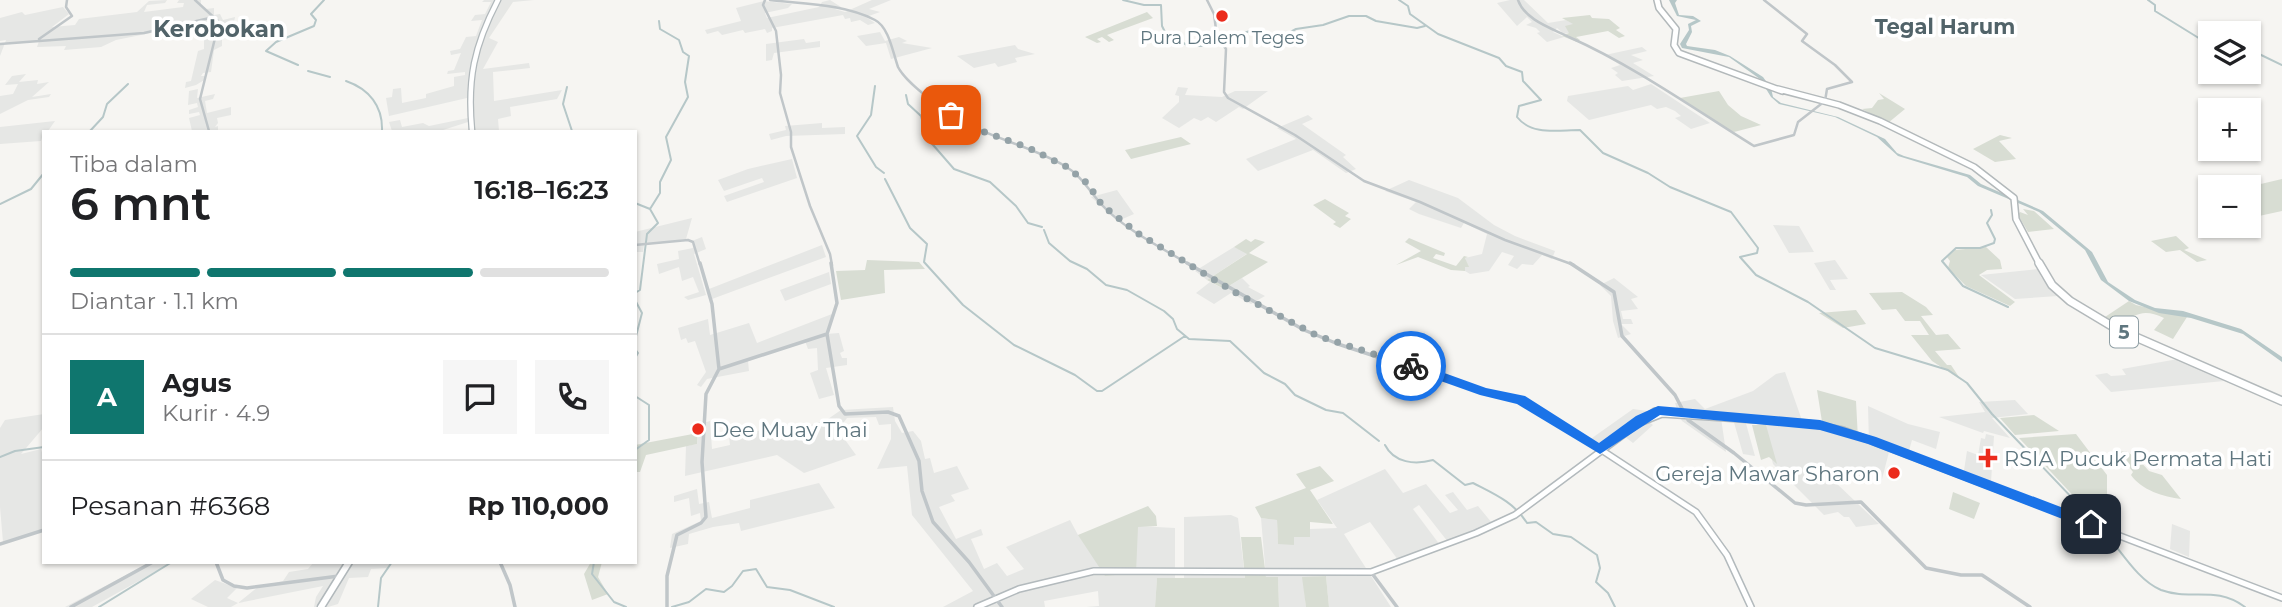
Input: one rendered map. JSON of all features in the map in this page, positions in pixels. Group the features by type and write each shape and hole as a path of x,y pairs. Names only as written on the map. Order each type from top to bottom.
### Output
{"highway":[{"name":"5","path":"1657,0 1659,8 1676,29 1674,45 1679,53 1758,82 1859,112 1975,167 2015,199 2016,219 2049,280 2076,305 2115,328 2282,401"}],"main road":[{"path":"472,130 469,80 477,44 499,0"},
{"path":"977,607 997,597 1046,581 1094,571 1343,574 1371,572 1476,533 1524,509 1600,449 1636,424 1660,414 1806,423 1843,430 2282,598"},
{"path":"1600,449 1696,512 1727,555 1752,607"},
{"path":"321,607 348,564"}],"street":[{"path":"37,40 72,16 66,7 67,0"},
{"path":"195,0 219,22 200,99 209,130"},
{"path":"1207,0 1227,55 1224,92 1230,99 1296,135 1364,181 1420,202 1505,240 1577,266 1602,281 1614,292 1617,299 1618,325 1622,336 1669,388 1684,414 1795,503 1805,505 1861,502 1926,568 1961,575 1982,575 2029,607"},
{"path":"1518,0 1520,6 1537,22 1609,55 1752,146 1794,135 1798,122 1824,102 1827,89 1852,81 1802,41 1807,34 1764,0"},
{"path":"1002,607 997,597 933,522 922,491 919,461 900,418 888,412 842,412 827,334 837,300 830,252 810,206 791,147 791,132 780,93 781,75 776,31 767,1 841,10 878,22 903,75 947,113 968,126 1029,148 1067,167 1088,184 1099,201 1113,214 1149,241 1212,280 1304,330 1338,344 1484,392 1520,400 1600,449"},
{"path":"0,44 144,33 214,17"},
{"path":"637,245 688,240 694,244 712,304 719,369 706,394 702,462 706,517 701,523 677,536 667,576 667,607"},
{"path":"719,369 827,334"},
{"path":"0,544 42,531"},
{"path":"71,607 149,564"},
{"path":"217,564 223,580 234,586 247,587 339,576"},
{"path":"501,564 510,585 515,607"},
{"path":"1371,572 1397,607"}],"shaded area":[{"path":"167,0 165,3 147,5 144,12 183,7 184,3 177,3 179,0 201,0 201,7 214,8 214,15 220,14 223,20 235,17 234,22 222,25 222,46 214,50 211,72 203,73 201,76 206,76 206,79 185,88 186,82 191,81 198,51 204,49 204,34 213,32 214,29 205,30 206,22 116,40 101,47 64,50 66,46 37,47 39,41 5,43 6,40 0,41 0,18 22,12 25,15 63,7 69,14 52,27 75,25 79,19 137,12 149,1"},
{"path":"534,0 513,2 489,38 498,42 483,69 529,63 530,68 493,72 494,101 562,90 557,99 510,107 511,116 498,119 499,130 469,130 468,122 443,130 392,130 389,122 400,120 402,127 423,123 429,126 468,118 467,98 389,116 386,98 392,97 393,89 401,88 402,103 426,98 426,94 454,86 454,77 465,75 465,72 447,74 448,71 454,70 461,53 451,55 450,51 460,49 466,37 476,36 482,20 471,21 475,15 485,14 491,2 482,2"},
{"path":"830,0 841,7 835,9 845,12 872,0 891,0 869,9 880,12 866,17 875,23 868,25 860,20 851,22 850,18 845,19 843,15 772,28 772,31 767,33 765,29 722,35 718,31 707,34 705,30 741,21 736,8 764,1 792,4 788,8 765,13 767,18 819,7 822,2"},
{"path":"1524,0 1548,23 1566,20 1574,24 1569,33 1564,34 1557,28 1553,32 1564,37 1547,42 1537,33 1540,32 1536,28 1526,25 1532,22 1527,17 1517,26 1497,3"},
{"path":"1669,0 1677,0 1675,3 1679,15 1693,16 1701,21 1691,26 1692,32 1687,46 1715,50 1730,56 1763,77 1771,88 1773,97 1781,103 1838,117 1885,139 1897,153 1970,175 1981,184 2043,211 2092,252 2108,282 2135,300 2155,308 2183,311 2241,329 2282,357 2282,362 2243,334 2191,318 2159,313 2129,301 2101,280 2085,250 2039,212 1978,186 1967,177 1898,156 1877,137 1835,117 1779,104 1771,97 1760,79 1729,57 1682,48 1680,44 1689,30 1688,24 1696,20 1677,16"},
{"path":"1147,12 1153,18 1107,35 1114,40 1109,42 1102,37 1097,39 1101,42 1097,43 1085,37"},
{"path":"1590,15 1592,18 1609,19 1620,28 1616,30 1625,36 1619,38 1608,31 1576,37 1580,40 1577,42 1562,36 1569,33 1565,26 1573,24 1562,18"},
{"path":"880,32 885,41 899,37 907,41 902,43 932,48 891,59 886,43 866,46 857,36"},
{"path":"804,39 806,43 820,41 820,47 774,53 772,60 766,61 766,44"},
{"path":"1015,45 1018,49 1035,54 1015,58 1017,62 998,67 995,63 974,68 957,56"},
{"path":"1642,47 1647,51 1631,55 1643,60 1633,63 1654,76 1622,81 1615,75 1618,73 1611,68 1620,65 1605,55"},
{"path":"26,74 19,82 49,82 32,97 51,94 49,97 28,100 0,114 0,96 13,94 18,84 5,85 12,76"},
{"path":"1651,84 1710,123 1691,129 1675,118 1681,116 1675,111 1666,107 1657,109 1651,105 1589,120 1567,101 1568,96 1628,86 1633,90"},
{"path":"1178,87 1188,88 1185,95 1222,97 1235,91 1268,91 1243,109 1239,107 1216,122 1208,117 1201,121 1194,118 1179,128 1162,118 1179,102 1179,96 1175,95"},
{"path":"198,89 197,98 215,94 213,99 205,101 207,113 231,107 231,115 217,118 215,127 218,126 218,130 192,130 189,118 200,115 199,112 189,114 189,110 198,107 197,103 188,105 189,91"},
{"path":"1719,91 1728,105 1741,116 1761,125 1734,132 1680,98"},
{"path":"1879,93 1905,109 1888,123 1862,109 1872,108 1878,100 1884,99"},
{"path":"1308,115 1313,119 1302,124 1346,155 1343,157 1356,169 1346,173 1313,150 1258,171 1246,159 1296,139 1277,128"},
{"path":"55,121 49,130 42,130 41,141 0,144 0,127"},
{"path":"822,123 822,128 845,127 845,134 786,136 771,140 769,134 786,130 785,126"},
{"path":"2000,135 2012,138 1999,141 2016,159 1995,162 1973,149"},
{"path":"1181,137 1191,144 1131,159 1125,150"},
{"path":"792,159 797,178 727,202 724,196 764,182 762,178 724,191 718,180 748,169"},
{"path":"2282,179 2282,211 2261,216 2261,184"},
{"path":"1409,180 1458,198 1494,225 1555,251 1552,259 1542,255 1533,265 1522,264 1517,269 1508,265 1514,256 1502,252 1489,271 1470,274 1465,271 1465,267 1468,267 1465,258 1482,254 1487,234 1464,223 1461,228 1419,214 1409,209 1416,202 1385,191"},
{"path":"1117,190 1134,214 1118,221 1091,197"},
{"path":"1325,199 1349,213 1345,216 1351,219 1340,228 1333,224 1336,222 1313,205"},
{"path":"2023,209 2034,211 2054,229 2028,232 2018,215 2020,212 2028,215"},
{"path":"692,218 686,239 644,245 643,252 637,252 637,232"},
{"path":"1773,225 1799,226 1814,252 1789,253"},
{"path":"2176,236 2189,248 2184,250 2207,260 2197,262 2180,250 2166,252 2151,241"},
{"path":"702,237 706,249 694,254 706,295 688,300 684,297 699,292 693,277 682,281 679,267 659,274 657,264 679,259 678,251 693,248 692,241"},
{"path":"1409,238 1445,253 1444,256 1436,254 1433,258 1456,266 1464,256 1468,257 1465,258 1469,267 1465,267 1465,271 1451,270 1418,257 1396,265 1421,251 1405,242"},
{"path":"1246,239 1251,242 1255,239 1265,242 1249,253 1268,262 1224,289 1207,280 1247,254 1234,247"},
{"path":"822,245 826,257 712,299 709,289"},
{"path":"1234,247 1248,253 1207,280 1195,271"},
{"path":"1986,247 2000,260 2002,269 1987,270 1979,275 2015,302 2010,306 1966,286 1948,268 1950,261 1947,257 1955,250"},
{"path":"867,260 919,262 925,269 884,270 885,293 841,300 836,271 865,270"},
{"path":"1835,260 1848,279 1830,280 1836,290 1830,290 1814,263"},
{"path":"2038,269 2041,277 2058,296 2015,299 1981,275"},
{"path":"829,272 831,284 785,301 780,290"},
{"path":"1242,278 1250,286 1248,287 1265,296 1251,304 1231,293 1214,304 1196,293 1210,282 1224,289"},
{"path":"1614,278 1638,297 1631,299 1638,309 1621,311 1623,319 1631,319 1633,324 1621,324 1631,334 1618,338 1613,321 1611,296 1600,285"},
{"path":"1902,292 1926,307 1933,315 1921,316 1936,335 1948,334 1961,349 1935,351 1947,365 1951,365 1961,380 1932,361 1911,335 1929,335 1920,321 1905,321 1896,309 1882,310 1869,293"},
{"path":"2129,301 2187,317 2173,339 2154,330 2164,318 2151,314 2136,315 2119,327 2102,319"},
{"path":"1856,310 1866,324 1843,328 1819,313"},
{"path":"832,314 826,334 839,333 844,351 840,353 842,358 847,358 847,365 826,368 834,395 819,399 810,373 818,370 817,348 808,349 805,341 748,361 749,371 707,379 701,387 697,385 706,372 695,341 688,343 686,338 681,340 678,328 708,319 710,335 749,323 757,343"},
{"path":"2178,359 2224,381 2111,392 2095,375 2126,375 2122,369"},
{"path":"1785,372 1804,426 1823,428 1869,444 1868,406 1908,424 1940,432 1936,449 1912,440 1907,458 1889,452 1881,483 1864,477 1854,480 1847,472 1834,481 1879,524 1856,527 1849,517 1838,512 1824,515 1773,464 1762,421 1745,420 1755,456 1743,454 1733,419 1721,418 1726,452 1682,421 1679,415 1675,403 1695,399 1705,409 1753,391 1776,374"},
{"path":"1817,390 1856,401 1858,439 1823,428"},
{"path":"2015,400 2028,414 1992,418 2010,438 1984,431 1983,433 1939,417 1985,412 1979,402"},
{"path":"893,407 895,421 902,433 913,431 921,441 925,459 930,458 934,473 957,466 969,489 951,495 955,501 939,507 956,539 981,529 983,535 971,539 984,569 997,563 1007,576 1024,569 1006,547 1070,520 1078,535 1138,526 1175,528 1175,578 1157,578 1155,607 1086,607 1099,606 1098,591 1044,601 1045,607 943,607 973,591 912,515 907,466 877,469 891,439 891,424 879,425 876,417 847,418 838,430 856,455 804,473 777,455 685,476 686,446 697,444 700,424 710,421 712,449 730,445 729,436 768,429 769,436 774,435 775,438 828,419 841,410"},
{"path":"1633,409 1654,412 1644,418 1653,425 1633,443 1620,433 1595,449 1585,443"},
{"path":"42,414 42,429 21,454 41,449 42,452 42,530 3,542 0,428 5,420"},
{"path":"2034,415 2059,431 2015,435 2000,418"},
{"path":"1752,425 1766,425 1777,464 1769,457 1761,460"},
{"path":"698,433 697,444 646,455 640,472 637,472 637,445"},
{"path":"1986,434 1994,436 1991,482 1987,480 1986,486 1963,477 1967,451 1978,455 1981,438 1985,439"},
{"path":"2076,434 2107,475 2107,524 2097,521 2019,438"},
{"path":"2126,451 2149,471 2162,475 2181,499 2153,492 2135,480 2131,475 2133,472 2117,452"},
{"path":"1320,466 1334,481 1310,490 1333,524 1310,522 1310,537 1294,537 1294,545 1278,544 1277,520 1261,518 1255,507 1306,488 1296,474"},
{"path":"1385,469 1403,493 1426,484 1450,513 1458,510 1445,495 1453,492 1467,510 1478,506 1492,523 1448,542 1419,505 1413,509 1440,545 1401,564 1370,522 1344,534 1391,607 1329,607 1326,576 1303,578 1306,607 1279,607 1278,577 1266,577 1261,518 1277,520 1278,544 1294,537 1310,537 1310,529 1337,528 1317,500"},
{"path":"819,483 835,508 741,531 739,523 713,527 689,534 688,544 670,548 672,534 701,521 700,513 691,516 689,498 674,502 674,496 697,489 699,504 709,502 712,518 750,508 750,500"},
{"path":"1953,492 1980,503 1974,519 1949,509"},
{"path":"1148,506 1156,516 1157,526 1138,527 1136,573 1105,576 1078,535"},
{"path":"1231,515 1238,518 1245,578 1184,578 1184,517"},
{"path":"2172,524 2190,531 2189,557 2170,549"},
{"path":"1241,537 1261,537 1266,577 1278,577 1279,607 1155,607 1157,578 1245,578"},
{"path":"147,564 169,564 92,607 65,607"},
{"path":"312,564 391,564 388,568 371,569 368,577 349,578 338,604 314,607 316,597 323,586 238,603 258,587 283,581 289,572 308,569"},
{"path":"590,564 601,564 598,577 608,594 592,600 584,574"},
{"path":"1326,576 1329,607 1306,607 1302,577"},
{"path":"215,580 237,588 227,598 238,603 231,607 208,607 191,599"}],"waterway":[{"path":"298,65 266,51 276,42 314,26 316,20 311,14 324,0"},
{"path":"1123,0 1144,5 1161,5 1162,26 1166,34 1189,46 1204,46 1253,30 1285,35 1296,29 1323,25 1349,16 1366,16 1376,21 1417,28 1425,26"},
{"path":"1399,0 1408,6 1410,14 1438,34 1499,58 1506,66 1522,72 1523,81 1541,100 1519,106 1517,117 1523,123 1546,131 1580,130 1603,153 1648,173 1670,187 1731,212 1758,248 1757,253 1740,257 1756,275 1808,302 1875,348 1948,370 1967,383 1992,414 2098,525"},
{"path":"2148,0 2155,5 2155,11 2198,38"},
{"path":"650,209 660,193 660,182 671,160 666,137 688,97 685,82 689,56 683,52 679,40 660,29 659,21"},
{"path":"2261,55 2282,65"},
{"path":"308,71 330,77"},
{"path":"346,81 354,84 373,100 380,114 382,130"},
{"path":"91,130 103,117 107,104 128,84"},
{"path":"875,86 871,115 857,136 876,167 884,173"},
{"path":"567,87 563,104 572,130"},
{"path":"906,95 908,104 921,116 927,138 954,169 990,182 1016,206 1028,223 1042,227"},
{"path":"0,204 31,189 42,175"},
{"path":"885,179 910,228 927,244 924,262 963,305 1014,345 1075,375 1097,391 1102,391 1185,336"},
{"path":"637,204 650,209"},
{"path":"637,292 640,290 647,234 658,223 650,209"},
{"path":"1991,210 1992,215 1987,223 1995,239 1994,243 1980,248 1956,248 1942,261 1963,286 2008,307"},
{"path":"1044,230 1049,243 1070,261 1087,269 1106,285 1127,290 1164,311 1173,319 1177,329 1189,339 1230,341 1264,373 1285,384 1295,395 1326,410 1343,413 1379,441"},
{"path":"637,304 642,313 637,332"},
{"path":"637,397 649,405 649,440 637,449"},
{"path":"1385,445 1399,459 1419,462 1433,460 1465,485 1473,483 1503,499 1516,509 1527,523 1536,522 1553,534 1571,537 1597,555 1600,568 1596,582 1608,593 1615,607"},
{"path":"0,457 15,451 42,447"},
{"path":"2104,532 2137,572 2161,590 2223,597 2245,607"},
{"path":"99,607 169,564"},
{"path":"378,607 381,578 391,564"},
{"path":"594,564 592,574 614,602 626,607"},
{"path":"672,607 689,602 706,589 724,592 743,571 756,569 767,587 790,590 834,607"}],"way so far":[{"path":"951,115 968,126 1029,148 1067,167 1088,184 1102,205 1139,234 1212,280 1318,336 1411,366"}],"place":[{"name":"Pura Dalem Teges","path":"1222,16"},
{"name":"Dee Muay Thai","path":"698,429"},
{"name":"RSIA Pucuk Permata Hati","path":"1988,458"},
{"name":"Gereja Mawar Sharon","path":"1894,473"}],"district":[{"name":"Tegal Harum","path":"1945,26"},
{"name":"Kerobokan","path":"219,29"}],"route":[{"path":"1411,366 1484,392 1511,396 1600,449 1640,419 1658,410 1820,425 1871,440 2091,524"}]}
